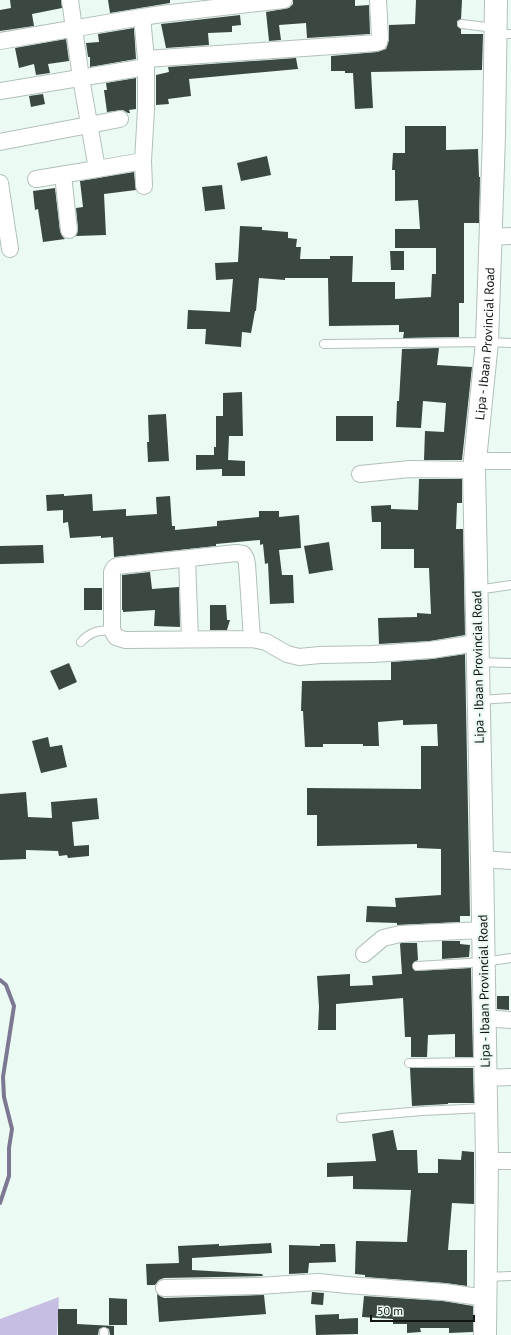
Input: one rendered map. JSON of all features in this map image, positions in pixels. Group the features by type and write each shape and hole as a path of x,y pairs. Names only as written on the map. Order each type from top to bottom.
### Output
{"main road":[{"name":"Lipa - Ibaan Provincial Road","path":"485,1335 487,1161 474,465 487,342 501,236 500,32 496,0"}],"street":[{"path":"70,0 81,78 97,169"},
{"path":"0,41 142,17 161,7 284,0"},
{"path":"0,91 81,78 146,63 376,43 379,42 380,38 378,0"},
{"path":"142,17 146,63 146,109 143,161 144,186"},
{"path":"0,142 90,126 120,119"},
{"path":"36,179 143,161"},
{"path":"63,174 69,230"},
{"path":"0,183 10,249"},
{"path":"360,474 511,461"},
{"path":"252,639 247,564 246,558 242,554 236,553 187,560 117,566 112,572 112,630 116,637 125,640 252,639 266,642 288,654 299,657 431,650 478,653"},
{"path":"187,560 190,639"},
{"path":"482,859 511,861"},
{"path":"364,954 383,938 400,934 483,930"},
{"path":"484,1018 511,1020"},
{"path":"485,1070 511,1077"},
{"path":"487,1161 511,1161"},
{"path":"164,1288 259,1286 318,1282 444,1292 486,1287"}],"lane":[{"path":"462,24 500,32"},
{"path":"324,344 511,343"},
{"path":"476,590 511,585"},
{"path":"81,642 88,635 95,632 112,630"},
{"path":"478,653 511,663"},
{"path":"479,700 511,698"},
{"path":"416,966 484,962 511,958"},
{"path":"409,1063 485,1070"},
{"path":"341,1118 422,1111 485,1108"},
{"path":"486,1287 511,1276"}],"shaded area":[{"path":"59,1297 57,1335 0,1335 0,1319"}],"building":[{"path":"10,0 61,0 62,8 32,14 34,26 0,31 0,10 11,8"},
{"path":"108,0 170,0 170,3 110,13"},
{"path":"293,0 355,0 355,6 369,5 370,34 307,38 306,23 279,25 281,40 269,41 266,12 289,8 293,4"},
{"path":"416,0 462,0 461,19 457,21 457,26 461,29 461,34 483,34 482,70 371,72 373,108 355,109 353,73 345,73 345,71 331,71 331,56 377,52 386,49 389,40 389,25 415,24"},
{"path":"240,15 241,25 232,26 232,32 208,33 209,45 166,48 161,24"},
{"path":"134,28 136,59 90,67 90,57 88,57 86,43 99,42 98,34"},
{"path":"66,39 69,61 48,64 50,73 36,75 34,64 19,68 15,48"},
{"path":"296,58 298,69 189,79 191,96 168,99 169,104 156,105 156,75 169,72 168,67"},
{"path":"136,78 136,109 129,110 130,113 123,110 107,112 104,90 107,90 106,83"},
{"path":"43,94 45,104 31,107 29,96"},
{"path":"405,126 446,126 446,150 478,149 480,177 479,223 464,223 464,303 459,303 459,337 403,338 404,332 399,332 399,325 329,326 328,278 285,278 285,280 259,278 256,311 251,333 242,332 241,347 205,344 206,329 187,329 188,310 230,312 233,279 216,280 215,263 238,262 240,226 262,227 262,230 288,232 288,238 297,239 296,247 301,247 300,259 330,259 330,256 353,256 352,282 395,282 395,299 431,297 432,274 436,274 436,248 395,248 395,229 420,229 418,200 395,201 395,170 392,170 393,153 405,153"},
{"path":"267,156 271,175 241,181 237,163"},
{"path":"134,172 136,190 104,194 106,235 76,236 78,229 76,208 83,207 80,181"},
{"path":"222,185 225,209 205,211 202,187"},
{"path":"55,188 60,231 65,239 43,242 38,209 35,210 33,191"},
{"path":"390,251 404,251 404,270 391,270"},
{"path":"439,348 437,365 472,367 462,460 424,460 425,431 444,432 446,403 423,401 421,428 396,427 402,349"},
{"path":"242,392 243,436 229,436 228,460 245,461 245,476 222,476 222,469 196,470 196,455 214,455 214,447 216,447 216,416 223,416 223,393"},
{"path":"166,414 169,461 148,462 148,415"},
{"path":"336,416 373,416 373,441 336,441"},
{"path":"419,479 462,479 462,503 457,503 456,529 463,529 465,635 430,641 379,644 378,618 417,617 417,613 431,614 429,568 414,568 414,549 381,549 381,522 372,522 371,506 391,505 391,509 418,510"},
{"path":"64,494 64,496 92,494 93,511 126,509 126,516 157,514 156,497 170,496 172,526 175,526 175,530 217,526 217,521 259,517 259,511 279,511 279,517 299,515 301,548 279,550 282,575 293,575 294,603 270,604 268,563 265,564 263,544 260,545 260,540 114,557 113,537 101,538 101,536 70,538 68,522 63,523 63,510 47,511 46,495"},
{"path":"329,542 333,570 309,574 304,546"},
{"path":"43,545 44,563 0,564 0,546"},
{"path":"150,572 152,589 179,587 180,627 154,626 155,610 123,612 122,575"},
{"path":"84,588 102,588 102,610 84,610"},
{"path":"210,605 226,605 227,620 230,620 227,630 210,630"},
{"path":"465,654 470,916 460,916 460,922 397,925 397,923 366,922 367,906 396,907 395,898 441,895 441,849 417,848 417,844 317,846 317,815 307,815 307,788 421,789 421,746 438,746 437,724 403,725 403,720 378,722 379,746 363,746 363,744 323,744 323,747 305,747 303,711 301,711 302,681 391,680 391,662 432,659"},
{"path":"69,663 77,682 59,690 50,671"},
{"path":"48,737 50,747 62,745 67,767 41,773 32,741"},
{"path":"26,792 28,817 52,818 51,802 97,798 99,819 72,822 74,846 89,845 89,856 68,858 67,855 59,856 58,851 26,850 26,859 0,860 0,794"},
{"path":"442,941 460,941 460,944 470,945 469,957 442,959"},
{"path":"401,943 417,943 418,960 414,962 412,966 415,971 471,968 473,1057 455,1057 455,1034 428,1035 427,1057 411,1057 411,1037 405,1037 403,998 336,1004 336,1030 318,1030 319,1007 317,976 350,974 350,986 373,985 372,976 402,974"},
{"path":"497,996 509,996 509,1010 497,1009"},
{"path":"410,1068 473,1068 474,1103 448,1103 412,1106"},
{"path":"393,1130 397,1150 417,1150 418,1173 438,1173 438,1159 461,1160 462,1151 474,1152 474,1204 452,1203 448,1250 467,1250 467,1286 365,1277 365,1275 355,1274 356,1241 407,1242 411,1190 353,1189 353,1176 327,1177 327,1163 376,1161 372,1134"},
{"path":"271,1243 272,1253 192,1258 192,1270 262,1274 263,1276 164,1278 159,1280 155,1285 147,1285 146,1264 179,1263 178,1246 219,1244 219,1246"},
{"path":"320,1244 335,1244 336,1262 309,1263 308,1273 289,1274 289,1245 320,1246"},
{"path":"312,1292 324,1293 323,1305 311,1304"},
{"path":"157,1294 164,1298 264,1295 266,1314 159,1322"},
{"path":"364,1296 443,1301 473,1306 473,1332 449,1333 449,1328 420,1328 421,1332 407,1333 407,1324 393,1324 393,1319 362,1317"},
{"path":"109,1298 127,1299 127,1325 109,1325"},
{"path":"58,1309 77,1309 77,1324 114,1326 114,1335 110,1335 109,1329 104,1327 99,1329 98,1335 58,1335"},
{"path":"339,1314 339,1319 358,1318 358,1334 316,1335 315,1315"}],"waterway":[{"path":"0,980 6,985 14,1006 3,1077 4,1097 12,1129 9,1148 9,1176 0,1203"}]}
